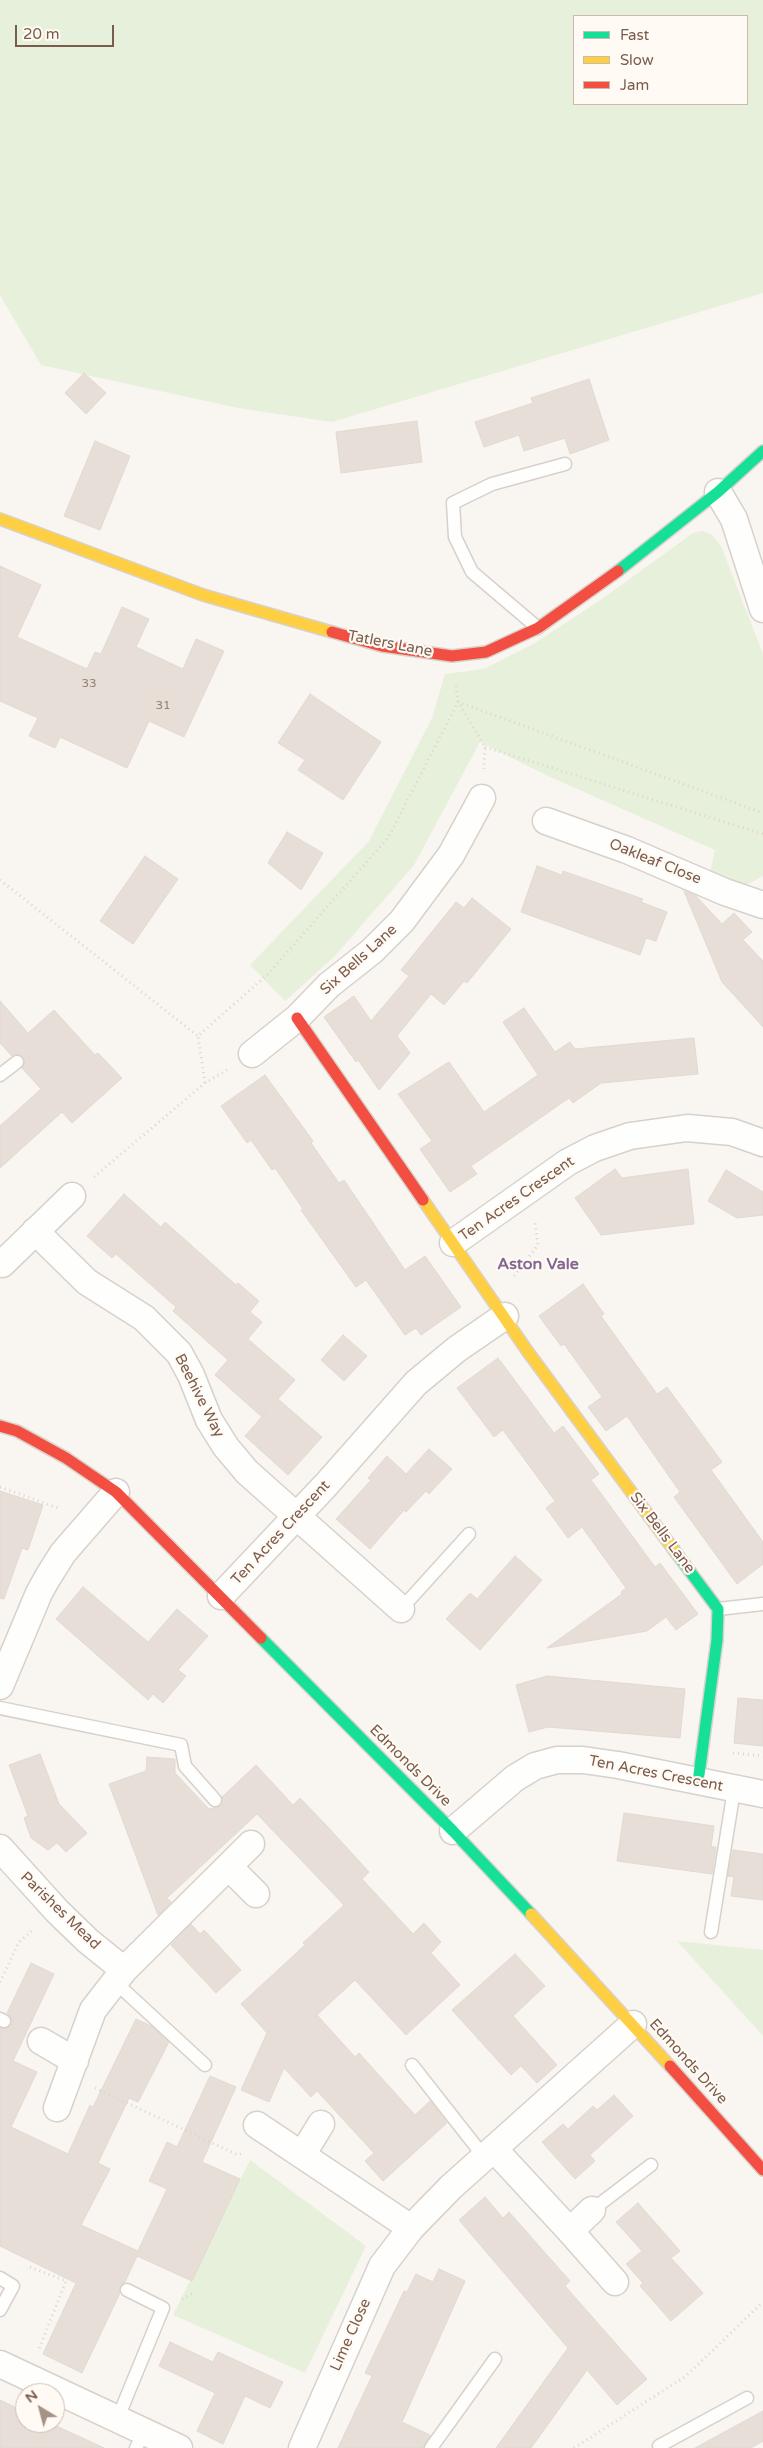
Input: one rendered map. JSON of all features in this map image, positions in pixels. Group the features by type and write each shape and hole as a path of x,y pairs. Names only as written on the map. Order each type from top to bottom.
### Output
{"street":[{"name":"Tatlers Lane","path":"0,520 203,595 382,646 452,656 486,652 538,628 633,560 718,492 763,450"},
{"path":"718,492 734,519 763,609"},
{"name":"Six Bells Lane","path":"252,1054 298,1018 329,984 372,951 402,921 451,855 482,798"},
{"name":"Oakleaf Close","path":"546,821 627,850 725,892 763,905"},
{"path":"298,1018 453,1243"},
{"name":"Ten Acres Crescent","path":"222,1596 296,1517 416,1383 457,1349 505,1316 453,1243 542,1178 595,1148 630,1136 661,1130 687,1128 732,1132 763,1143"},
{"path":"2,1264 72,1196"},
{"name":"Beehive Way","path":"35,1231 87,1282 144,1318 179,1353 191,1374 209,1420 226,1447 247,1472 401,1609"},
{"name":"Six Bells Lane","path":"505,1316 528,1352 718,1609"},
{"name":"Edmonds Drive","path":"0,1426 16,1431 66,1458 116,1492 222,1596 453,1831 634,2024 763,2170"},
{"path":"2,1675 39,1592 63,1553 116,1492"},
{"path":"698,1782 717,1640 718,1609"},
{"name":"Ten Acres Crescent","path":"453,1831 515,1778 535,1766 557,1760 583,1760 618,1765 734,1790 763,1794"},
{"path":"57,2108 93,2010 119,1976 251,1844"},
{"name":"Parishes Mead","path":"0,1848 119,1976"},
{"path":"229,1867 256,1894"},
{"name":"Lime Close","path":"302,2448 382,2266 410,2228 451,2187 634,2024"},
{"path":"34,2037 72,2068"},
{"path":"302,2155 321,2124"},
{"path":"266,2131 410,2228"},
{"path":"489,2153 570,2230 614,2282"},
{"path":"570,2230 592,2210"},
{"path":"0,2364 117,2420 140,2440 179,2448"}],"lane":[{"path":"538,628 472,572 455,537 453,503 492,484 565,464"},
{"path":"0,1075 17,1062"},
{"path":"401,1609 469,1534"},
{"path":"718,1609 763,1604"},
{"path":"0,1708 181,1744 185,1766 215,1800"},
{"path":"711,1932 734,1790"},
{"path":"119,1976 204,2065"},
{"path":"412,2065 489,2153"},
{"path":"592,2210 651,2165"},
{"path":"0,2278 13,2286 0,2310"},
{"path":"117,2420 163,2308 127,2290"},
{"path":"431,2448 495,2359"},
{"path":"660,2448 659,2446 747,2398"}],"path":[{"path":"458,702 485,747 482,798"},
{"path":"485,747 763,834"},
{"path":"0,880 198,1036"},
{"path":"72,1196 206,1083 252,1054"},
{"path":"505,1316 513,1278 538,1245 535,1226 542,1178"},
{"path":"0,1487 64,1510 86,1526"},
{"path":"0,1982 19,1942 57,1910"},
{"path":"72,2068 238,2155 266,2131"},
{"path":"25,2266 66,2282 27,2377"},
{"path":"574,2448 686,2376 763,2302"}],"green space":[{"path":"0,0 763,0 763,293 332,422 238,408 41,365 0,295"},
{"path":"702,531 711,534 721,546 763,654 763,876 746,885 733,884 710,873 715,850 548,776 480,742 414,865 334,957 285,1001 250,965 369,841 432,718 445,674 484,669 535,643 602,599 693,533"},
{"path":"677,1941 763,1950 763,2036"},
{"path":"250,2160 366,2246 305,2373 173,2315"}],"building":[{"path":"84,373 106,393 86,414 65,393"},
{"path":"589,379 609,440 570,454 565,438 524,451 519,435 484,447 475,422 533,403 531,398"},
{"path":"417,421 422,462 341,473 336,432"},
{"path":"95,441 130,456 100,530 64,516"},
{"path":"0,566 41,585 17,637 87,669 95,652 101,654 122,607 149,619 136,647 183,669 196,639 224,651 184,737 149,721 127,768 60,737 55,748 29,736 38,718 0,701"},
{"path":"310,694 381,742 343,800 298,770 305,760 278,743"},
{"path":"287,832 323,853 301,890 268,863"},
{"path":"145,856 178,879 133,944 100,921"},
{"path":"537,866 562,875 563,871 643,899 641,902 667,912 656,941 646,938 640,955 521,912"},
{"path":"684,891 696,896 722,924 734,913 752,932 743,940 763,961 763,1027 722,982"},
{"path":"472,898 511,929 467,983 464,981 444,1005 431,994 397,1036 410,1053 379,1090 358,1060 356,1062 324,1017 354,996 371,1021 409,976 401,970 456,902 464,908"},
{"path":"0,1001 28,1033 54,1010 95,1055 98,1053 122,1078 72,1123 62,1112 0,1168 0,1126 41,1089 22,1068 25,1061 23,1057 16,1054 12,1056 0,1043"},
{"path":"524,1008 555,1052 570,1042 575,1049 694,1038 698,1074 601,1083 573,1103 569,1098 471,1166 477,1174 450,1192 420,1149 432,1141 398,1094 449,1062 484,1112 538,1075 503,1022"},
{"path":"265,1075 313,1141 311,1143 339,1183 344,1180 405,1270 425,1256 461,1307 421,1335 416,1328 405,1335 366,1280 356,1287 301,1210 303,1209 275,1168 272,1170 251,1140 247,1143 221,1106"},
{"path":"615,1169 622,1178 688,1169 694,1224 601,1235 575,1198"},
{"path":"726,1170 763,1192 763,1215 737,1218 708,1201"},
{"path":"124,1194 161,1227 165,1222 236,1285 238,1283 259,1301 250,1312 262,1322 248,1339 295,1380 278,1399 322,1437 288,1475 245,1436 262,1417 215,1375 228,1360 173,1311 176,1307 116,1254 112,1258 87,1236"},
{"path":"583,1284 604,1314 601,1316 657,1394 667,1387 722,1462 711,1470 763,1542 763,1564 737,1584 674,1497 680,1492 627,1416 606,1431 588,1407 602,1397 564,1344 561,1346 539,1316"},
{"path":"343,1335 367,1356 344,1381 321,1360"},
{"path":"498,1358 554,1433 563,1426 599,1474 591,1480 655,1567 660,1563 698,1614 676,1630 666,1617 647,1631 547,1648 622,1594 621,1592 626,1588 582,1527 568,1538 546,1508 555,1501 503,1430 494,1437 457,1388"},
{"path":"429,1449 452,1469 429,1494 426,1491 406,1512 404,1510 370,1549 336,1519 371,1480 368,1478 387,1456 406,1474"},
{"path":"0,1491 43,1505 28,1550 22,1548 4,1599 0,1598"},
{"path":"515,1556 542,1580 480,1650 446,1619 470,1593 477,1599"},
{"path":"83,1587 148,1642 177,1609 208,1636 178,1670 186,1676 163,1703 153,1694 148,1700 56,1619"},
{"path":"547,1676 685,1689 680,1738 548,1727 529,1732 516,1685"},
{"path":"738,1698 763,1700 763,1746 734,1743"},
{"path":"40,1754 59,1804 87,1833 66,1852 57,1843 48,1850 31,1838 24,1818 28,1816 9,1765"},
{"path":"147,1757 175,1759 175,1773 209,1809 221,1806 222,1797 256,1765 293,1805 300,1798 326,1825 369,1872 362,1879 413,1934 424,1923 441,1942 431,1953 460,1985 406,2035 355,1980 317,2015 355,2057 359,2053 415,2115 430,2101 447,2123 383,2181 365,2161 374,2153 317,2091 311,2097 284,2068 269,2102 241,2090 267,2033 241,2004 305,1945 303,1943 344,1905 257,1814 167,1898 171,1902 158,1915 109,1784 146,1771"},
{"path":"624,1813 714,1826 711,1847 716,1847 712,1874 617,1861"},
{"path":"733,1850 763,1854 763,1900 731,1896 734,1877 728,1876"},
{"path":"191,1924 200,1934 204,1930 241,1970 216,1993 171,1945"},
{"path":"515,1954 545,1986 513,2016 557,2065 537,2083 521,2066 511,2075 452,2010"},
{"path":"31,1963 54,1974 13,2061 37,2072 11,2127 68,2154 90,2105 93,2107 136,2019 151,2026 169,2042 138,2102 129,2098 98,2163 110,2169 81,2225 138,2251 167,2189 149,2181 167,2142 177,2147 210,2076 236,2087 202,2162 240,2179 192,2281 137,2256 125,2282 120,2287 120,2293 82,2373 43,2354 76,2283 0,2246 0,2028 8,2028 11,2024 11,2017 7,2013"},
{"path":"614,2095 633,2116 590,2155 595,2161 575,2179 542,2142 563,2124 568,2129 593,2106 597,2110"},
{"path":"485,2197 503,2218 509,2212 570,2281 565,2286 647,2379 617,2405 587,2370 531,2448 496,2448 568,2348 459,2220"},
{"path":"638,2203 680,2251 671,2258 703,2293 671,2321 640,2286 643,2283 626,2264 642,2251 616,2222"},
{"path":"439,2269 465,2281 402,2422 430,2435 423,2448 338,2448 372,2376 365,2373 404,2291 407,2292 416,2274 433,2282"},
{"path":"170,2342 213,2362 218,2352 283,2382 270,2408 245,2396 223,2444 197,2431 215,2393 159,2366"},
{"path":"0,2400 15,2407 15,2433 65,2433 65,2430 104,2448 0,2448"},
{"path":"763,2411 763,2441 751,2448 695,2448"}],"traffic: fast":[{"path":"618,571 718,492 763,451"},
{"path":"674,1550 718,1609 717,1640 698,1782"},
{"path":"261,1638 453,1831 531,1914"}],"traffic: slow":[{"path":"0,519 203,595 332,632"},
{"path":"423,1200 528,1352 674,1550"},
{"path":"531,1914 670,2066"}],"traffic: jam":[{"path":"332,632 382,646 452,656 486,652 538,628 618,571"},
{"path":"297,1018 423,1200"},
{"path":"0,1426 17,1431 66,1458 116,1492 261,1638"},
{"path":"670,2066 763,2170"}],"district":[{"name":"Aston Vale","path":"538,1265"}]}
